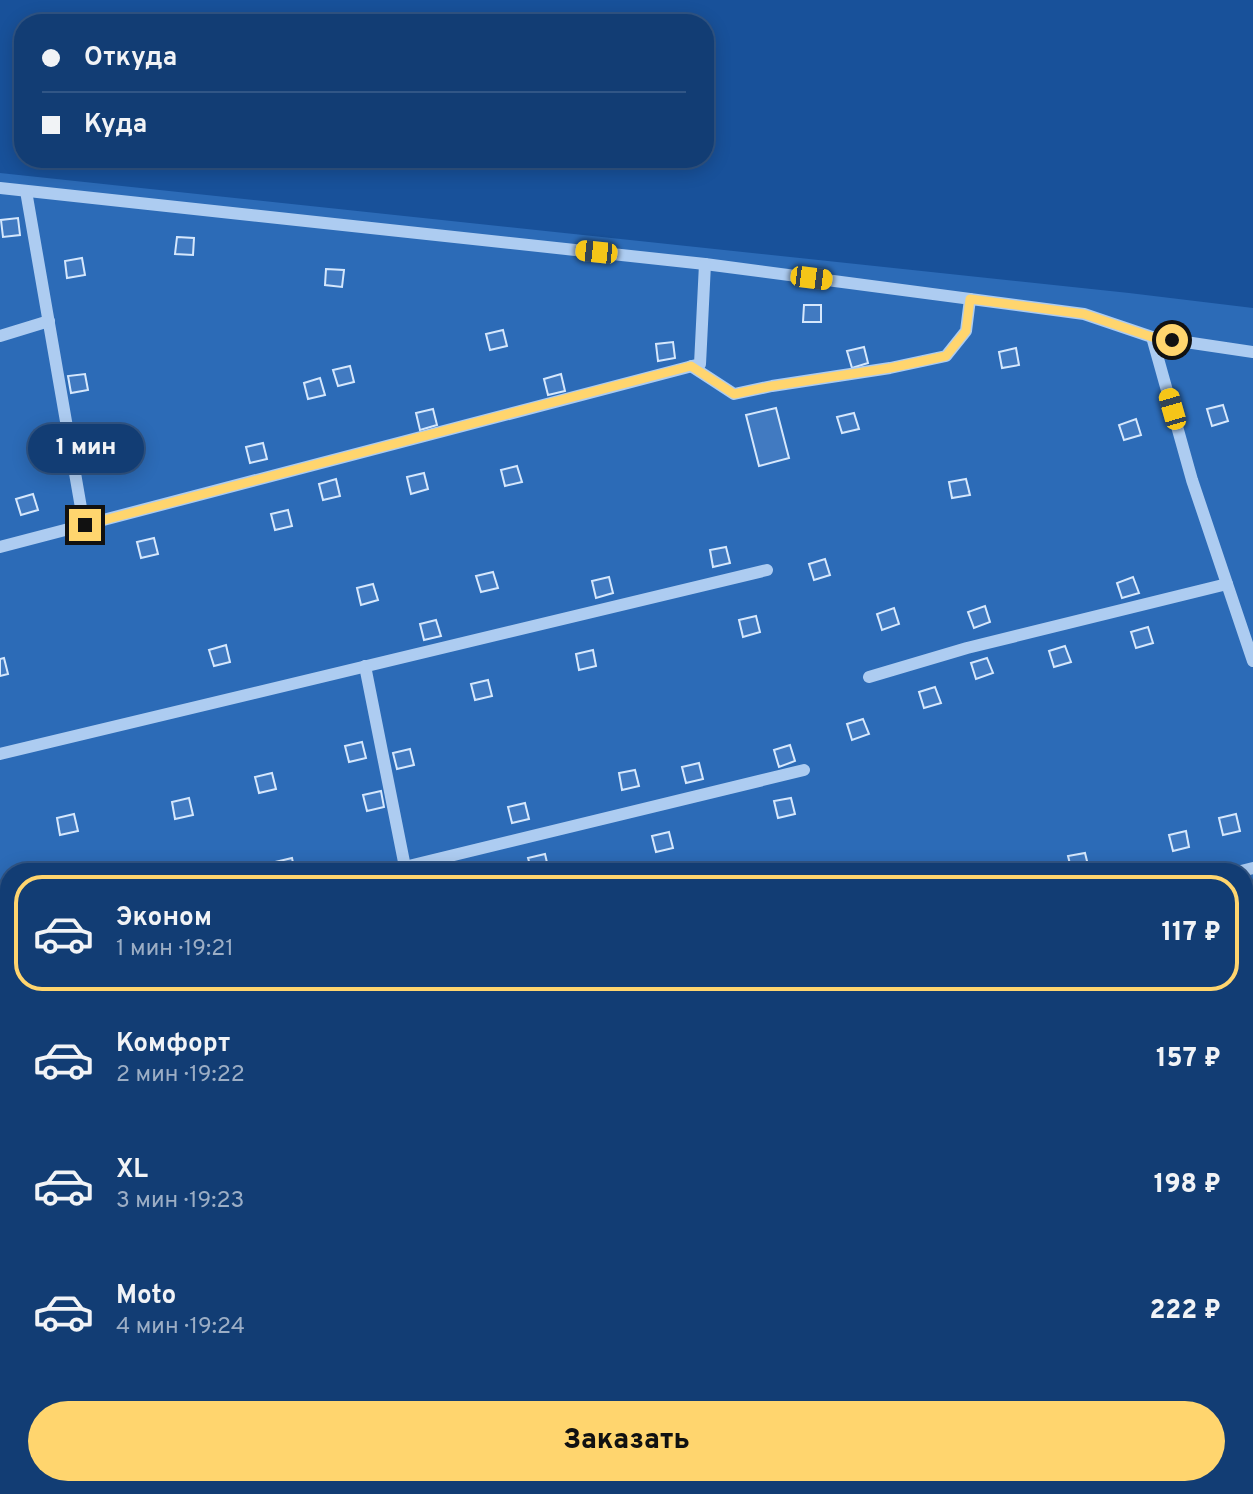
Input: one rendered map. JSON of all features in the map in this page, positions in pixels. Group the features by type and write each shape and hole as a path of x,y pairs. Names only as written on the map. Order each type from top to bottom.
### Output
{"lane":[{"path":"0,188 705,264 1084,314 1152,337 1253,352"},
{"path":"26,191 85,525"},
{"path":"0,547 699,364 705,264"},
{"path":"691,366 734,394 946,356 966,331 970,299"},
{"path":"0,336 49,321"},
{"path":"1152,337 1192,481 1253,662"},
{"path":"0,754 767,569"},
{"path":"869,677 967,648 1227,584"},
{"path":"365,666 404,863"},
{"path":"429,863 804,770"}],"shaded area":[{"path":"0,173 1253,308 1253,863 0,863"}],"building":[{"path":"18,218 20,235 3,237 1,220"},
{"path":"177,237 194,238 193,255 175,254"},
{"path":"82,258 85,275 67,278 65,261"},
{"path":"326,269 344,270 342,287 325,285"},
{"path":"804,305 821,305 821,322 803,322"},
{"path":"503,330 507,346 490,350 486,334"},
{"path":"673,342 675,358 658,361 656,344"},
{"path":"864,347 868,363 852,368 847,351"},
{"path":"1016,348 1019,365 1002,368 999,352"},
{"path":"350,366 354,382 338,386 333,370"},
{"path":"85,374 88,390 71,393 68,376"},
{"path":"561,374 565,391 548,395 544,379"},
{"path":"320,378 325,395 308,399 304,383"},
{"path":"1223,405 1228,421 1212,426 1207,409"},
{"path":"776,408 789,458 759,466 746,415"},
{"path":"433,409 437,425 420,430 416,413"},
{"path":"854,413 859,429 842,433 837,417"},
{"path":"1136,419 1141,435 1124,440 1119,425"},
{"path":"263,443 267,459 250,463 246,447"},
{"path":"112,448 115,465 97,467 95,451"},
{"path":"517,466 522,482 505,486 501,470"},
{"path":"424,473 428,489 411,494 407,477"},
{"path":"336,479 340,496 323,500 319,484"},
{"path":"966,479 970,495 952,498 949,482"},
{"path":"33,494 38,510 21,515 16,499"},
{"path":"288,510 292,526 275,530 271,514"},
{"path":"154,538 158,554 141,558 137,542"},
{"path":"726,547 730,563 713,567 710,550"},
{"path":"825,559 830,575 814,580 809,564"},
{"path":"493,572 498,588 481,592 476,576"},
{"path":"609,577 613,593 596,598 592,581"},
{"path":"1133,577 1139,593 1122,598 1117,583"},
{"path":"373,584 378,600 361,605 357,588"},
{"path":"985,606 990,622 974,628 968,612"},
{"path":"894,608 899,624 882,630 877,614"},
{"path":"756,616 760,632 743,637 739,620"},
{"path":"436,620 441,636 424,640 420,624"},
{"path":"1148,627 1153,643 1136,648 1131,632"},
{"path":"226,645 230,662 214,666 209,650"},
{"path":"1065,646 1071,662 1054,667 1049,651"},
{"path":"593,650 596,666 579,670 576,654"},
{"path":"4,658 8,674 0,676 0,659"},
{"path":"987,658 993,673 976,679 971,663"},
{"path":"488,680 492,696 475,700 471,684"},
{"path":"935,687 941,703 924,708 919,692"},
{"path":"863,719 869,734 852,740 847,724"},
{"path":"362,742 366,758 349,762 345,746"},
{"path":"790,745 795,761 779,767 774,750"},
{"path":"410,749 414,765 397,769 393,753"},
{"path":"699,763 703,779 686,783 682,767"},
{"path":"635,770 639,786 622,790 619,773"},
{"path":"272,773 276,789 259,793 255,777"},
{"path":"381,791 384,807 367,811 363,795"},
{"path":"189,798 193,815 175,819 172,802"},
{"path":"791,798 795,814 778,818 774,801"},
{"path":"525,803 529,819 512,823 508,807"},
{"path":"74,814 78,831 60,835 57,818"},
{"path":"1236,814 1240,831 1223,835 1219,818"},
{"path":"1186,831 1189,847 1173,851 1169,835"},
{"path":"669,832 673,848 656,852 652,836"},
{"path":"1085,853 1088,863 1070,863 1068,856"},
{"path":"545,854 547,863 529,863 528,858"},
{"path":"292,858 293,863 275,863"}],"route":[{"path":"85,525 691,366 734,394 946,356 966,331 970,299 1084,314 1152,337 1172,340"}]}
